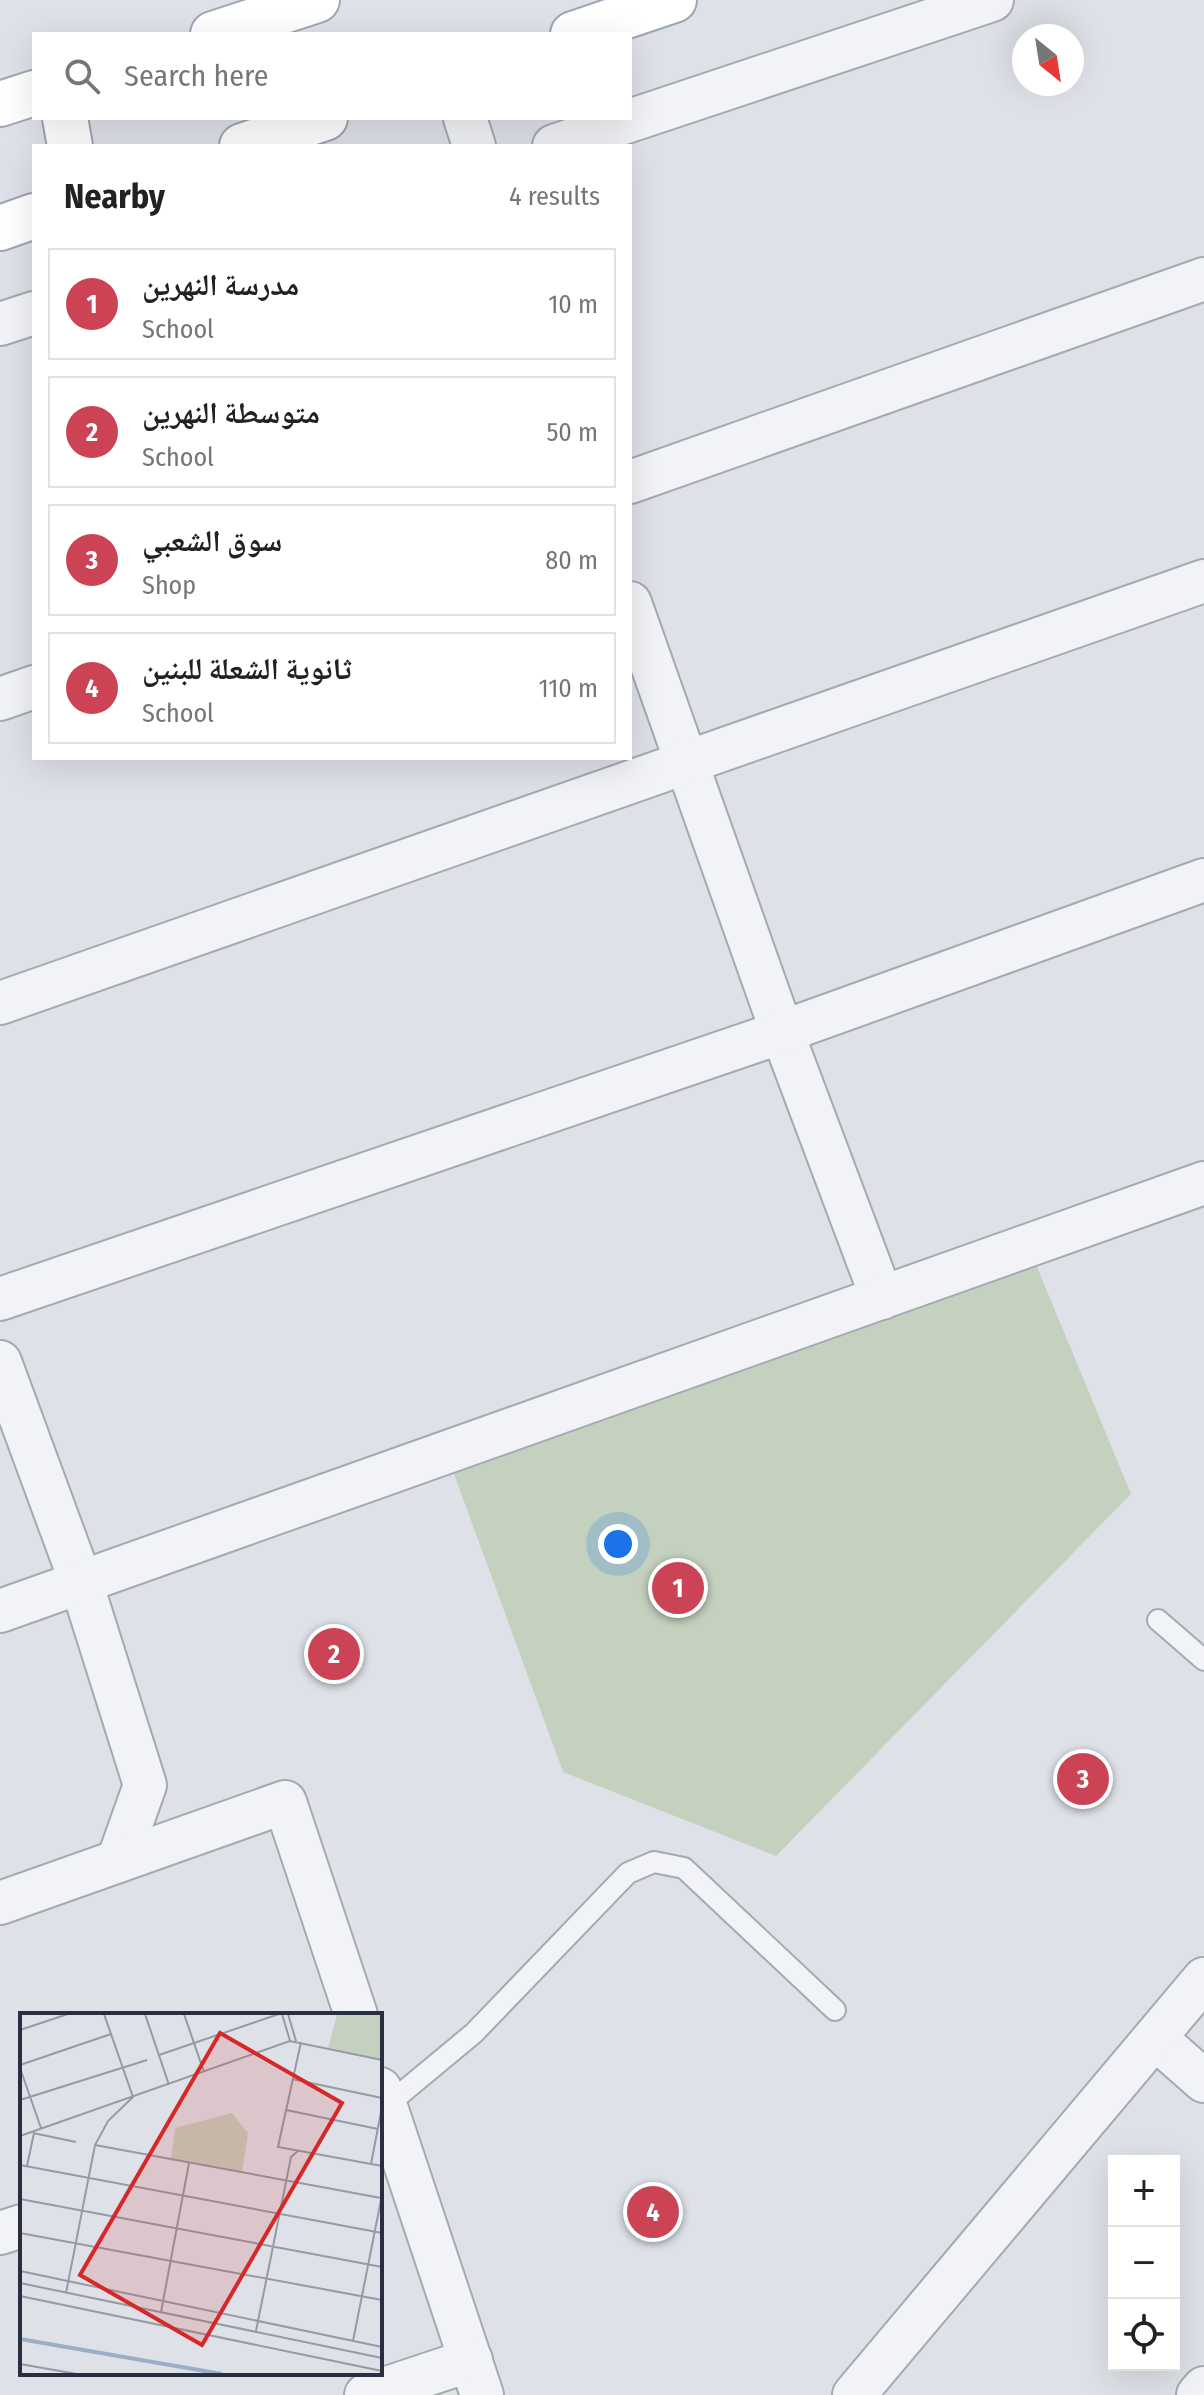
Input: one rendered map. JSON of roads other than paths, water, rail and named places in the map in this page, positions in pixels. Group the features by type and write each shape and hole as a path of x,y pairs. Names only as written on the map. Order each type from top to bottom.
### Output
{"main road":[{"path":"219,32 317,0"},
{"path":"579,32 674,0"},
{"path":"0,104 32,94"},
{"path":"65,120 70,144"},
{"path":"248,144 319,120"},
{"path":"0,228 32,217"}],"street":[{"path":"560,144 992,0"},
{"path":"466,120 473,144"},
{"path":"632,481 1204,279"},
{"path":"0,324 32,314"},
{"path":"0,1003 1204,581"},
{"path":"632,608 782,1032 882,1298"},
{"path":"0,699 32,688"},
{"path":"0,1299 782,1032 1204,880"},
{"path":"0,1611 1204,1183"},
{"path":"0,1362 81,1582 145,1785 118,1861"},
{"path":"0,1903 285,1802 355,2013"},
{"path":"854,2395 1204,1979"},
{"path":"1155,2038 1204,2081"},
{"path":"366,2395 477,2377 382,2101"},
{"path":"0,2233 20,2227"},
{"path":"1198,2395 1204,2388"}],"lane":[{"path":"1158,1620 1204,1660"},
{"path":"382,2101 474,2033 628,1873 654,1862 684,1868 835,2010"}],"place":[{"name":"مدرسة النهرين","path":"678,1588"},
{"name":"متوسطة النهرين","path":"334,1654"},
{"name":"سوق الشعبي","path":"1083,1779"},
{"name":"ثانوية الشعلة للبنين","path":"653,2212"}]}
